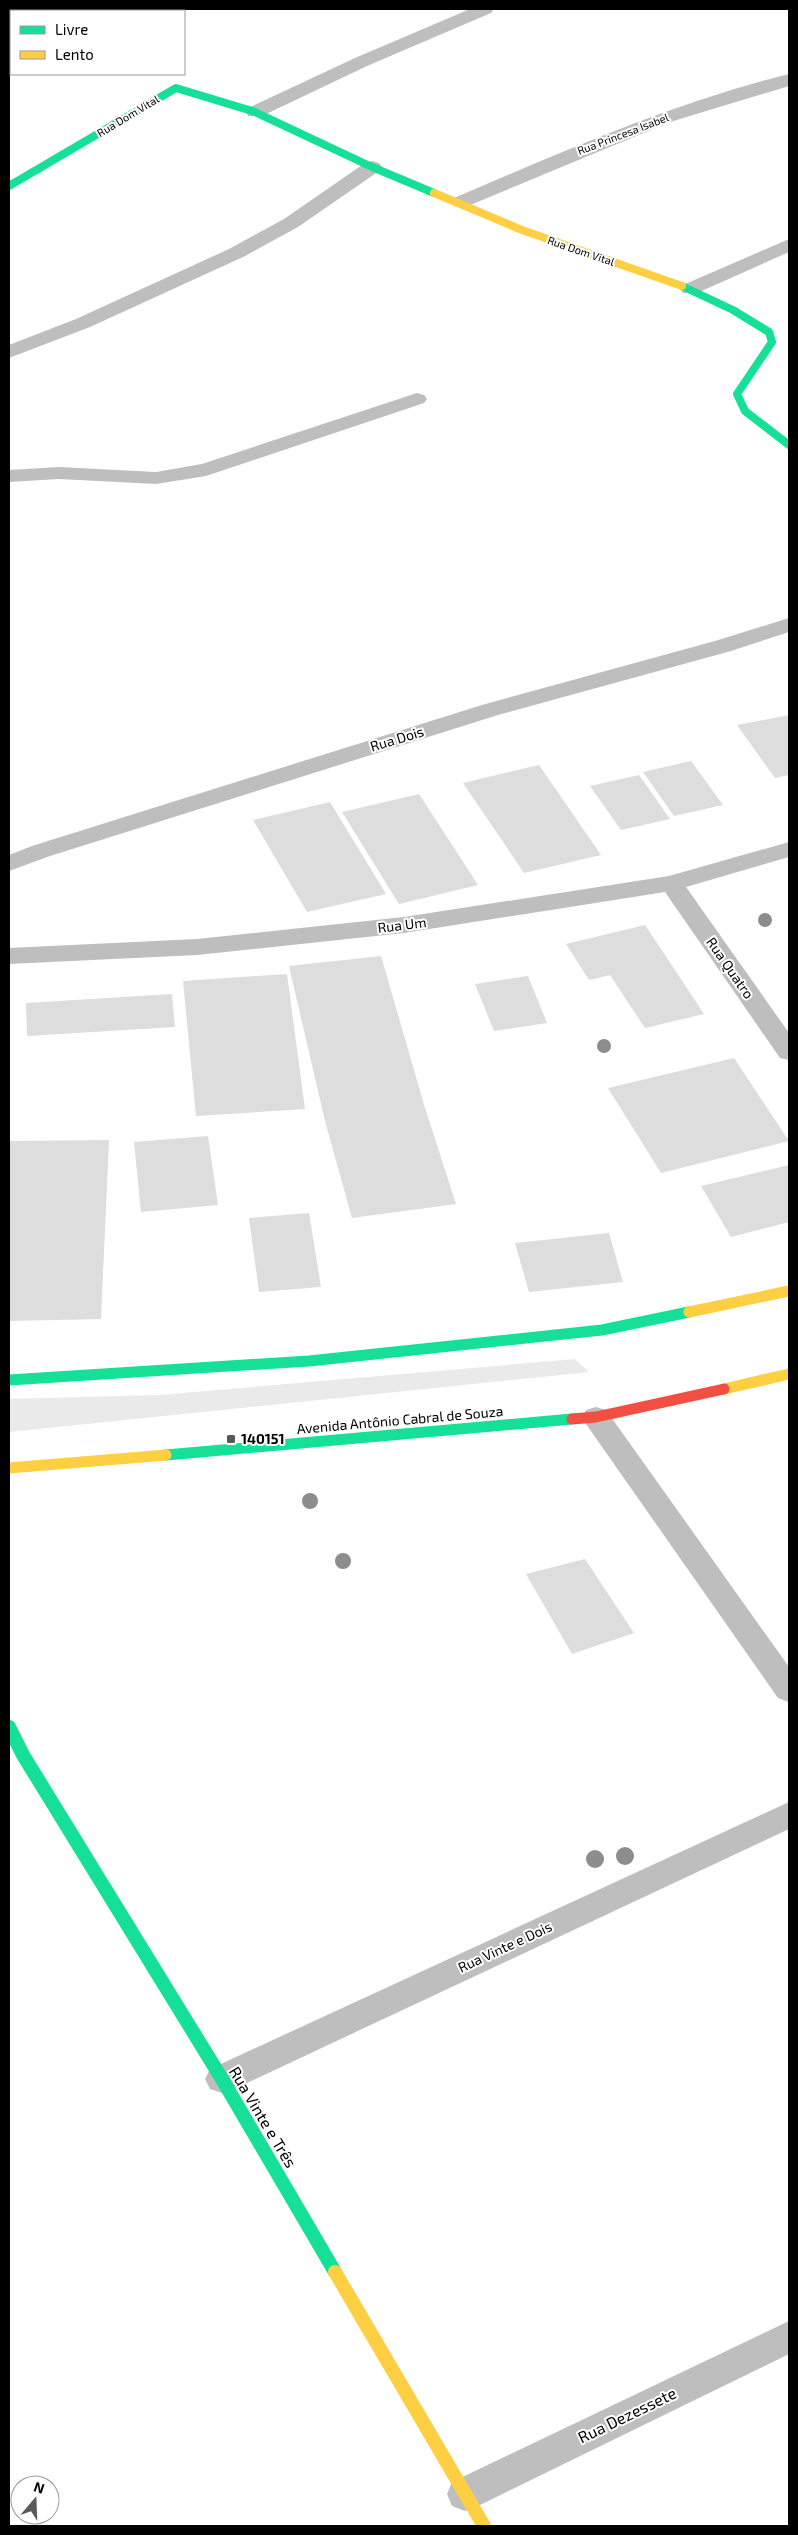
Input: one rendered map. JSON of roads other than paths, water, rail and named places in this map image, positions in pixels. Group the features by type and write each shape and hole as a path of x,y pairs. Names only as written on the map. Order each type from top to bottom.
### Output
{"main road":[{"name":"Rua Dom Vital","path":"9,186 176,88 255,112 372,167 461,202 522,230 690,289 733,310 769,332 772,342 767,354 743,380 737,394 745,412 789,445"},
{"path":"9,1380 309,1361 593,1331 789,1290"},
{"name":"Avenida Antônio Cabral de Souza","path":"9,1468 343,1441 596,1417 789,1374"},
{"name":"Rua Vinte e Três","path":"9,1727 23,1756 222,2079 484,2526"}],"street":[{"path":"255,112 360,62 484,9"},
{"name":"Rua Princesa Isabel","path":"461,202 591,145 691,108 789,80"},
{"path":"9,352 82,323 236,253 291,223 372,167"},
{"path":"690,289 789,245"},
{"path":"9,476 59,473 156,478 206,470 416,399"},
{"name":"Rua Dois","path":"9,864 60,845 490,710 788,626"},
{"name":"Rua Um","path":"9,956 197,946 404,925 671,883 789,849"},
{"name":"Rua Quatro","path":"671,883 789,1052"},
{"path":"596,1417 789,1690"},
{"name":"Rua Vinte e Dois","path":"222,2079 789,1815"},
{"name":"Rua Dezessete","path":"465,2494 789,2337"}],"place":[{"name":"140151","path":"231,1439"}]}
